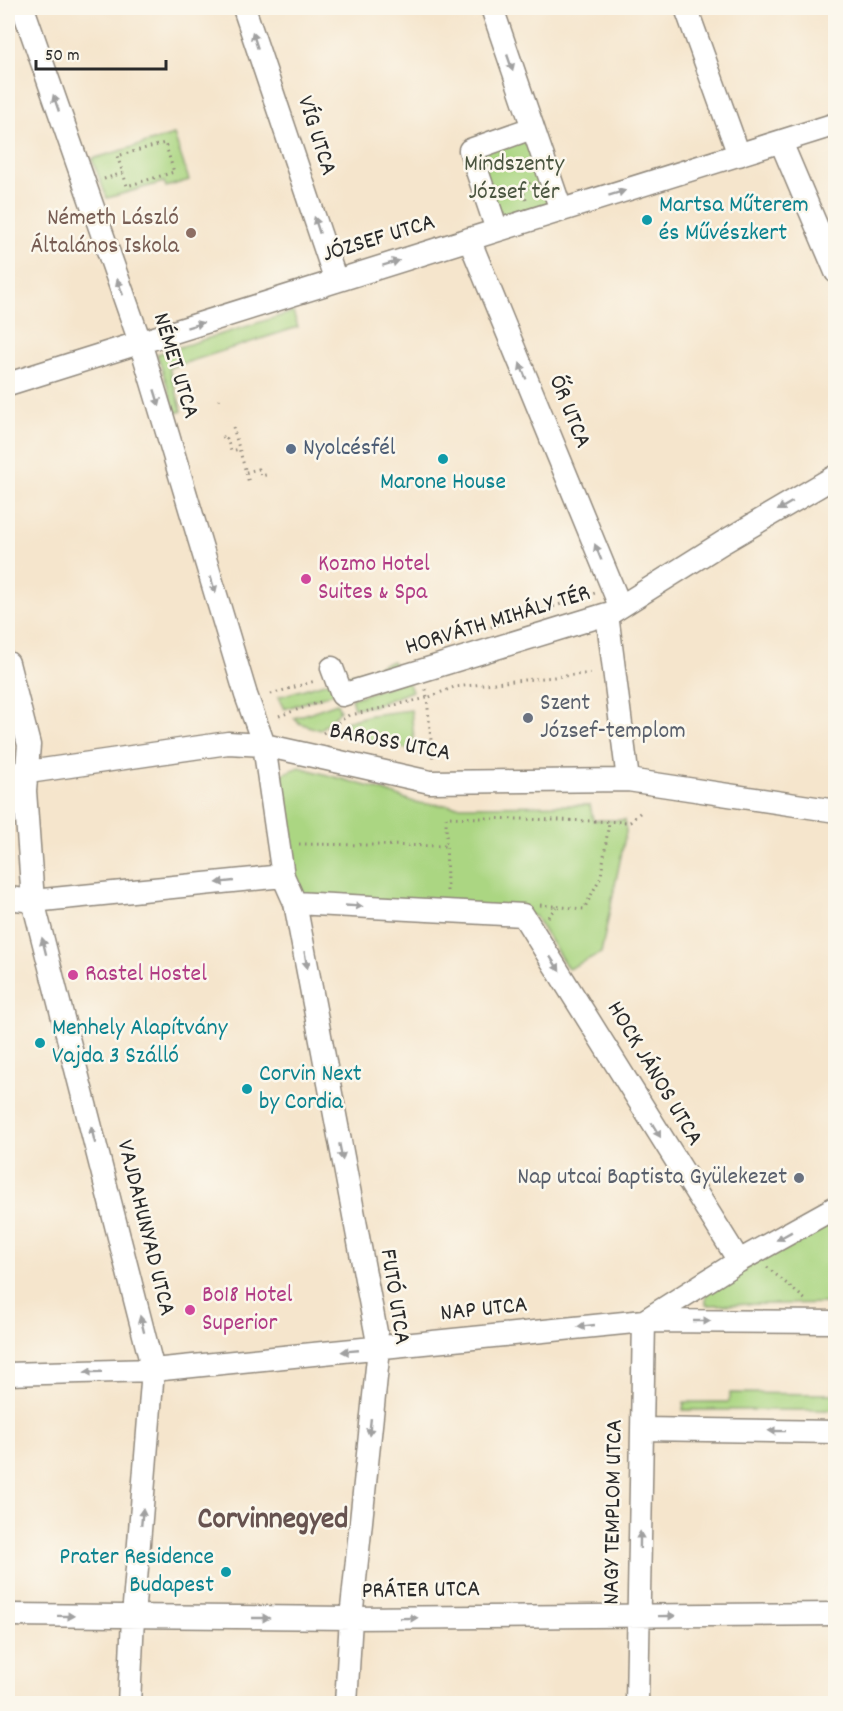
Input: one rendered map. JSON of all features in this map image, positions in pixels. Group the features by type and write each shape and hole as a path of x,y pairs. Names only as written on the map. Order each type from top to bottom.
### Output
{"street":[{"name":"NÉMET UTCA","path":"23,8 140,342 244,688 264,745"},
{"name":"VÍG UTCA","path":"244,8 336,281"},
{"path":"492,8 561,210"},
{"path":"686,8 739,155"},
{"name":"JÓZSEF UTCA","path":"8,384 836,124"},
{"path":"497,230 470,150 532,128"},
{"path":"781,141 836,272"},
{"name":"ŐR UTCA","path":"469,239 613,602"},
{"path":"613,602 836,476"},
{"name":"HORVÁTH MIHÁLY TÉR","path":"336,680 450,663 613,602 627,780"},
{"name":"VAJDAHUNYAD UTCA","path":"8,663 29,745 17,774 25,791 33,901 153,1370 133,1617 129,1704"},
{"name":"BAROSS UTCA","path":"17,774 228,742 264,745 430,782 627,780 836,811"},
{"path":"264,745 283,876 296,903 447,911 528,910"},
{"path":"8,898 33,901 283,876"},
{"name":"FUTÓ UTCA","path":"296,903 379,1348 351,1618 346,1704"},
{"name":"HOCK JÁNOS UTCA","path":"528,910 745,1257"},
{"name":"NAP UTCA","path":"644,1321 745,1257 836,1208"},
{"name":"NAP UTCA","path":"8,1374 153,1370 644,1321 833,1322"},
{"name":"NAGY TEMPLOM UTCA","path":"637,1704 644,1321"},
{"path":"643,1429 836,1432"},
{"name":"PRÁTER UTCA","path":"8,1615 351,1618 836,1614"}],"path":[{"path":"165,143 174,172 127,186 123,173 117,156 165,143"},
{"path":"85,185 123,173"},
{"path":"219,399 220,404"},
{"path":"233,427 249,483"},
{"path":"222,437 226,436 231,451 240,449"},
{"path":"246,472 259,469 261,476 266,475"},
{"path":"477,631 613,602"},
{"path":"323,733 348,715 427,698 454,687 598,673"},
{"path":"271,694 336,680"},
{"path":"279,716 336,680"},
{"path":"427,698 433,761"},
{"path":"447,911 446,817 630,822 642,811"},
{"path":"528,910 584,909 601,876 609,822"},
{"path":"278,844 447,846"},
{"path":"745,1257 833,1322"}],"green space":[{"name":"Mindszenty József tér","path":"532,128 561,210 497,230 470,150"},
{"path":"174,135 189,180 166,187 164,182 107,198 92,159"},
{"path":"293,312 298,327 169,368 182,411 176,413 157,354"},
{"path":"393,661 396,668 346,683 345,677"},
{"path":"407,680 412,691 373,706 354,708 351,699"},
{"path":"331,681 334,693 284,709 278,697"},
{"path":"337,703 340,711 320,730 299,723 294,718"},
{"path":"411,710 415,749 398,748 338,733 345,722 371,715"},
{"path":"299,767 381,790 417,803 456,806 590,805 593,820 625,820 626,832 601,953 568,969 535,916 301,899 296,881 280,775"},
{"path":"835,1215 835,1303 706,1305 706,1290"},
{"path":"834,1375 836,1375 835,1410 683,1410 684,1402 729,1402 730,1393 834,1394"}],"place":[{"name":"Martsa Műterem és Művészkert","path":"647,220"},
{"name":"Németh László Általános Iskola","path":"191,233"},
{"name":"Nyolcésfél","path":"291,449"},
{"name":"Marone House","path":"443,459"},
{"name":"Kozmo Hotel Suites & Spa","path":"306,579"},
{"name":"Szent József-templom","path":"528,718"},
{"name":"Rastel Hostel","path":"73,975"},
{"name":"Menhely Alapítvány Vajda 3 Szálló","path":"40,1043"},
{"name":"Corvin Next by Cordia","path":"247,1089"},
{"name":"Nap utcai Baptista Gyülekezet","path":"799,1178"},
{"name":"Bo18 Hotel Superior","path":"190,1310"},
{"name":"Prater Residence Budapest","path":"226,1572"}],"district":[{"name":"Corvinnegyed","path":"273,1521"}]}
